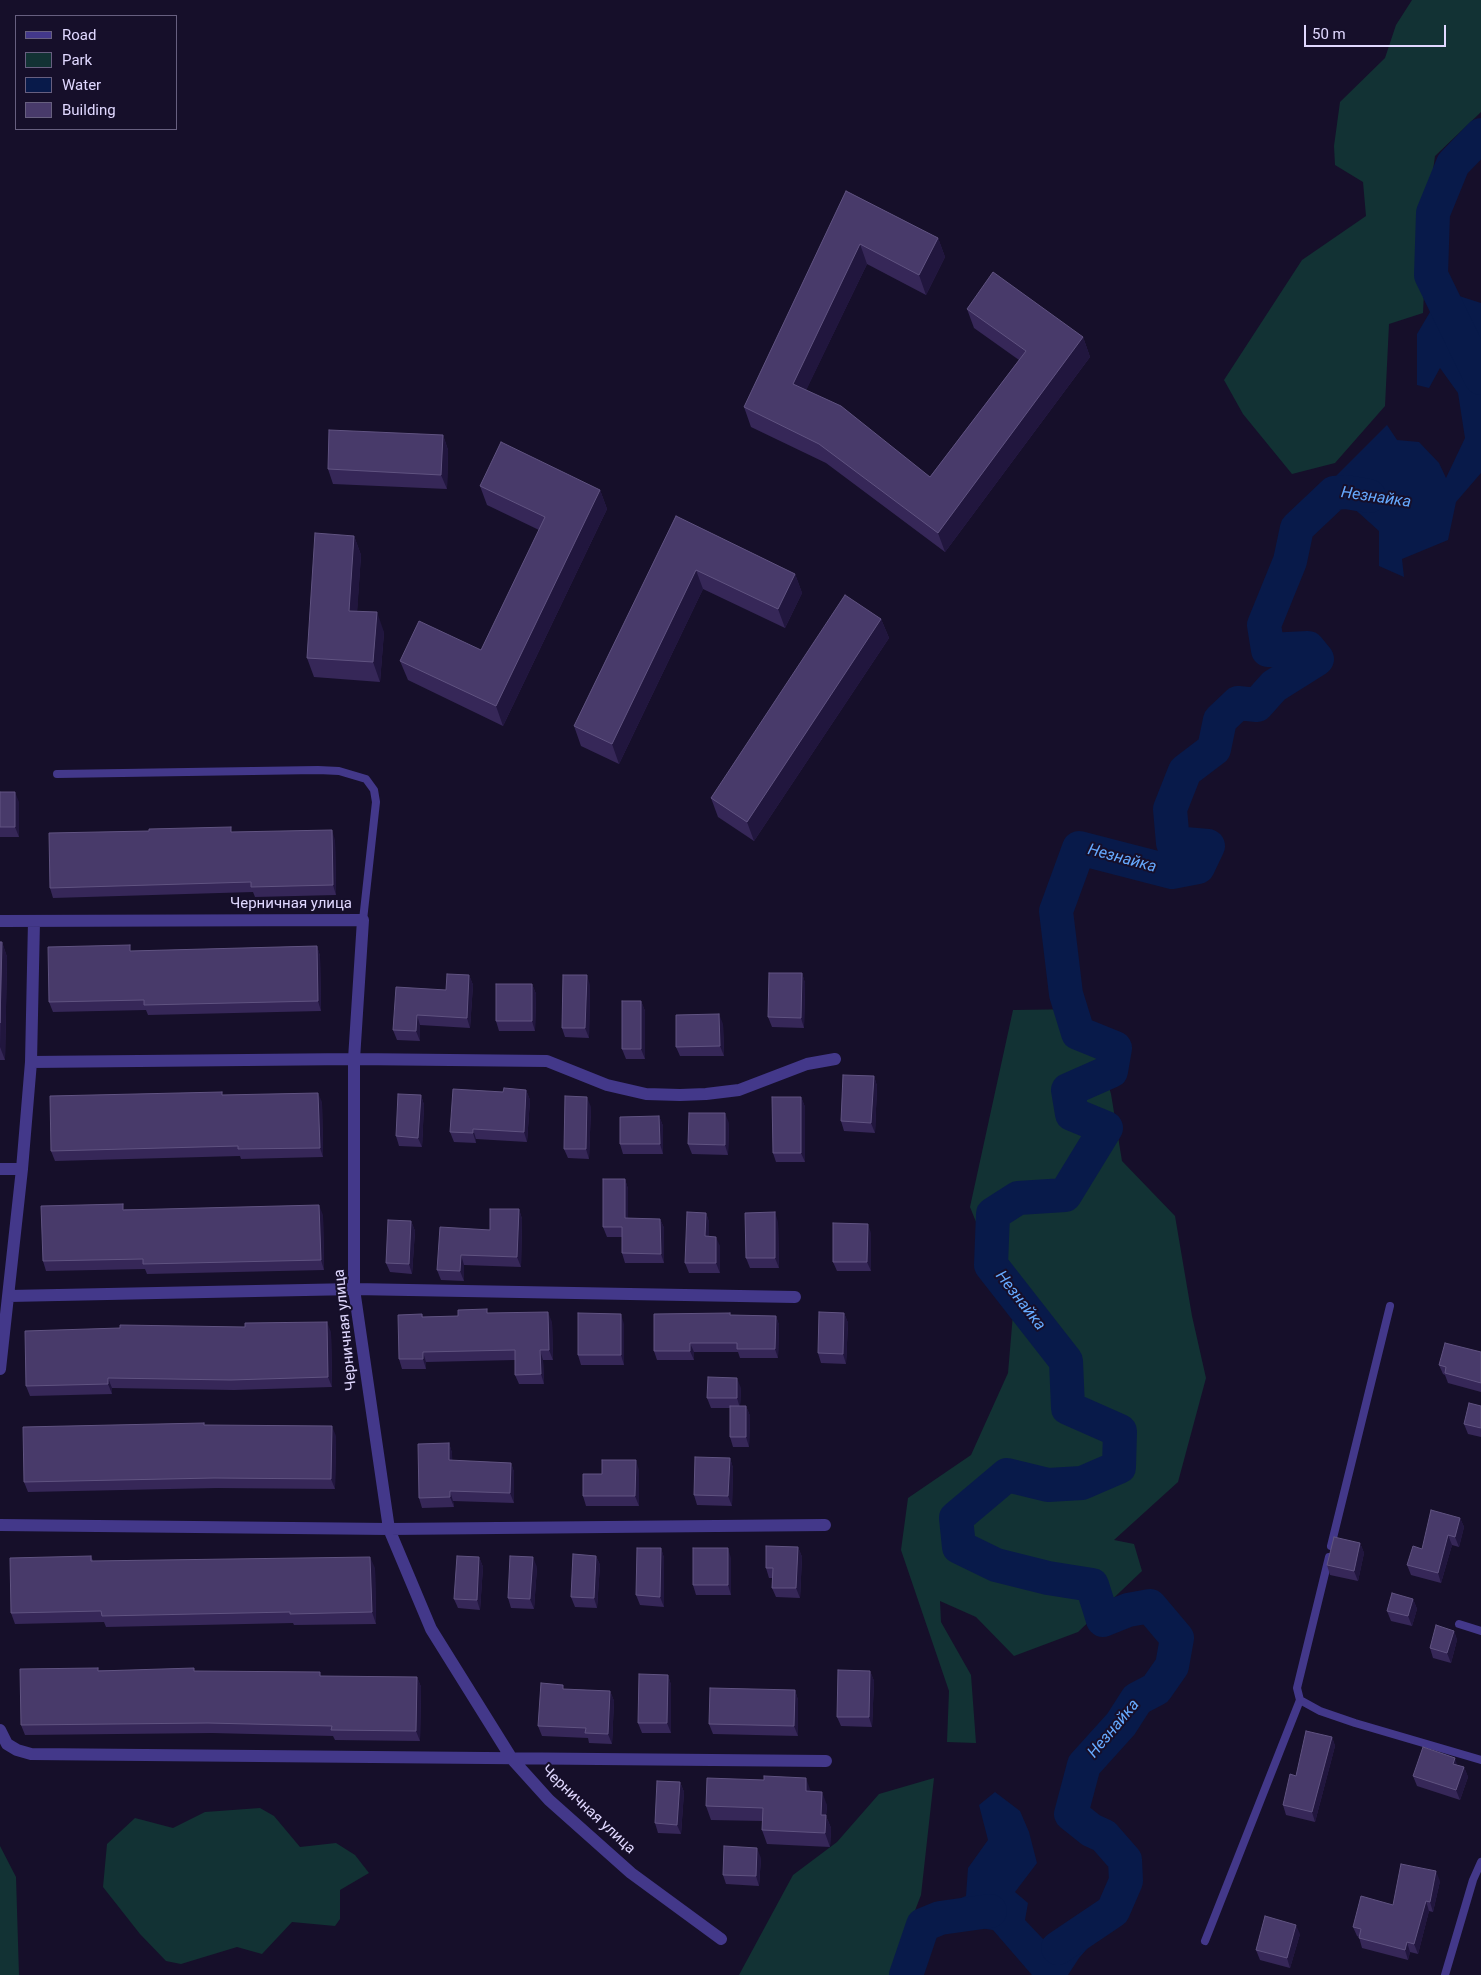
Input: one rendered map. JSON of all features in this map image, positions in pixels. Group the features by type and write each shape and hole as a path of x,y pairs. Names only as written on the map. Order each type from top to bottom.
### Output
{"street":[{"name":"Черничная улица","path":"0,920 363,920 354,1059 354,1289 389,1529 431,1629 512,1758 549,1800 631,1874 721,1939"},
{"path":"0,1369 22,1169 31,1062 34,921"},
{"path":"31,1062 354,1059 547,1061 607,1085 646,1094 680,1095 739,1090 807,1064 835,1059"},
{"path":"0,1169 22,1169"},
{"path":"9,1296 354,1289 795,1297"},
{"path":"0,1525 389,1529 825,1525"},
{"path":"0,1730 6,1744 16,1750 31,1754 826,1761"}],"lane":[{"path":"58,774 318,770 339,771 366,779 374,790 376,802 363,920"},
{"path":"1205,1941 1300,1700 1297,1688 1390,1306"},
{"path":"1459,1624 1481,1631"},
{"path":"1300,1700 1320,1711 1354,1723 1481,1760"},
{"path":"1445,1975 1473,1880 1481,1862"}],"green space":[{"path":"1412,0 1481,0 1481,112 1435,156 1428,206 1423,313 1389,324 1385,406 1335,463 1292,474 1243,414 1224,380 1302,260 1366,216 1363,182 1335,165 1334,146 1340,102 1385,58 1396,25"},
{"path":"1086,1009 1111,1094 1122,1161 1175,1216 1192,1316 1206,1378 1178,1482 1114,1540 1134,1544 1142,1571 1078,1632 1014,1656 976,1617 940,1601 941,1622 971,1675 976,1743 947,1742 949,1691 901,1550 908,1498 971,1455 1008,1373 1013,1314 970,1207 1013,1010"},
{"path":"934,1778 921,1895 890,1975 739,1975 793,1875 837,1842 879,1794"},
{"path":"260,1808 274,1816 300,1847 336,1843 355,1855 369,1873 340,1890 340,1919 335,1926 292,1922 262,1954 237,1947 181,1964 166,1961 140,1934 103,1887 107,1844 135,1818 173,1828 205,1812"},
{"path":"0,1846 16,1877 19,1975 0,1975"}],"water":[{"path":"1438,251 1453,294 1481,303 1481,473 1456,502 1448,540 1402,559 1404,577 1379,566 1379,531 1349,504 1325,501 1321,491 1387,425 1397,440 1419,442 1439,463 1446,478 1465,438 1458,393 1440,368 1429,388 1417,385 1417,334 1430,312 1424,290 1426,253"},
{"path":"995,1792 1020,1811 1029,1832 1037,1863 1015,1892 1028,1903 1025,1920 1043,1939 1096,1918 1101,1933 1079,1958 1068,1975 1032,1975 993,1930 953,1924 934,1909 966,1896 968,1868 988,1840 979,1805"}],"building":[{"path":"846,191 938,238 919,275 860,244 793,384 841,406 930,477 1026,351 967,309 993,272 1083,337 938,533 819,444 744,407"},
{"path":"329,430 443,435 441,475 328,469"},
{"path":"501,442 600,490 496,706 400,661 419,621 481,650 545,517 480,486"},
{"path":"676,516 795,574 778,609 696,570 612,744 574,726"},
{"path":"315,533 354,536 349,611 377,612 373,662 307,658"},
{"path":"845,595 881,619 747,822 711,798"},
{"path":"0,792 15,792 15,827 0,827"},
{"path":"231,827 231,832 332,830 333,885 251,887 251,882 50,888 49,833"},
{"path":"0,942 2,942 0,1023"},
{"path":"130,945 130,951 317,946 318,1001 144,1005 144,1000 49,1002 48,947"},
{"path":"769,973 802,973 801,1018 768,1017"},
{"path":"447,974 469,975 467,1018 417,1015 416,1031 393,1030 396,987 446,990"},
{"path":"563,975 587,975 585,1028 562,1028"},
{"path":"496,984 532,984 532,1021 496,1021"},
{"path":"622,1001 641,1001 641,1049 622,1049"},
{"path":"719,1014 720,1046 676,1047 676,1015"},
{"path":"843,1075 874,1076 871,1123 841,1121"},
{"path":"504,1088 526,1090 524,1132 473,1129 473,1133 450,1132 453,1089 503,1092"},
{"path":"222,1092 222,1095 318,1093 320,1148 238,1149 238,1146 51,1151 50,1096"},
{"path":"398,1094 421,1095 418,1138 396,1136"},
{"path":"565,1096 587,1097 586,1149 564,1149"},
{"path":"772,1097 801,1097 801,1153 773,1153"},
{"path":"689,1113 725,1113 725,1145 688,1144"},
{"path":"659,1116 660,1144 620,1144 620,1117"},
{"path":"603,1179 625,1179 625,1218 660,1219 661,1254 622,1253 622,1227 603,1227"},
{"path":"123,1204 123,1210 319,1205 321,1260 143,1264 143,1259 43,1261 41,1206"},
{"path":"490,1209 519,1209 517,1257 461,1255 460,1271 437,1270 440,1227 490,1230"},
{"path":"687,1212 706,1213 705,1236 716,1237 716,1263 685,1263"},
{"path":"775,1212 775,1258 746,1258 745,1213"},
{"path":"388,1220 411,1221 409,1264 386,1263"},
{"path":"833,1223 868,1224 867,1262 833,1262"},
{"path":"487,1309 487,1313 548,1312 549,1350 540,1350 541,1374 515,1375 515,1350 423,1352 423,1359 399,1359 398,1315 422,1314 422,1317 458,1316 458,1310"},
{"path":"819,1312 844,1313 843,1354 818,1353"},
{"path":"578,1313 621,1314 621,1355 578,1355"},
{"path":"730,1313 730,1315 776,1316 775,1349 737,1349 737,1343 690,1343 690,1351 654,1351 654,1314"},
{"path":"327,1322 328,1377 231,1380 108,1378 108,1384 26,1386 25,1331 120,1328 120,1325 245,1327 245,1323"},
{"path":"1445,1343 1481,1352 1481,1383 1445,1373 1446,1367 1439,1365"},
{"path":"708,1377 737,1378 737,1398 707,1398"},
{"path":"1469,1403 1481,1406 1481,1428 1464,1424"},
{"path":"730,1406 746,1406 746,1437 730,1437"},
{"path":"204,1423 204,1425 332,1426 331,1479 214,1478 24,1482 23,1427"},
{"path":"449,1443 449,1460 511,1463 510,1493 450,1491 450,1497 419,1498 418,1444"},
{"path":"695,1457 730,1458 728,1496 694,1495"},
{"path":"602,1460 636,1460 635,1496 583,1496 583,1474 602,1474"},
{"path":"1431,1510 1460,1518 1455,1537 1448,1535 1438,1573 1407,1565 1413,1546 1422,1549"},
{"path":"1334,1537 1360,1543 1354,1571 1327,1565"},
{"path":"766,1546 798,1547 796,1588 772,1588 773,1568 766,1568"},
{"path":"637,1548 661,1548 660,1597 636,1595"},
{"path":"693,1548 728,1548 728,1585 693,1585"},
{"path":"573,1554 596,1556 594,1598 571,1597"},
{"path":"91,1556 91,1561 370,1557 372,1612 102,1616 101,1611 11,1613 10,1558"},
{"path":"457,1556 479,1557 477,1600 454,1599"},
{"path":"510,1556 533,1557 530,1599 508,1598"},
{"path":"1392,1593 1413,1599 1408,1616 1387,1611"},
{"path":"1436,1625 1454,1631 1447,1653 1430,1648"},
{"path":"98,1668 98,1671 194,1668 194,1671 320,1672 320,1676 417,1677 416,1731 331,1730 332,1726 208,1723 21,1725 20,1669"},
{"path":"838,1670 870,1671 869,1717 837,1717"},
{"path":"639,1674 668,1675 667,1723 638,1723"},
{"path":"541,1683 563,1685 563,1689 610,1691 608,1734 585,1733 586,1728 538,1726"},
{"path":"710,1688 795,1690 794,1726 709,1724"},
{"path":"1306,1731 1332,1737 1312,1812 1283,1805 1290,1774 1296,1776"},
{"path":"1423,1747 1455,1758 1453,1764 1464,1767 1456,1790 1413,1776"},
{"path":"764,1776 806,1778 806,1791 822,1792 821,1815 826,1815 825,1833 762,1830 763,1808 706,1806 707,1778 764,1780"},
{"path":"657,1781 680,1782 677,1825 655,1823"},
{"path":"724,1846 757,1848 756,1876 723,1875"},
{"path":"1401,1864 1436,1871 1430,1902 1426,1901 1414,1944 1407,1942 1405,1950 1359,1938 1361,1929 1353,1927 1361,1896 1393,1905"},
{"path":"1265,1916 1296,1925 1287,1958 1256,1950"}],"waterway":[{"name":"Незнайка","path":"1481,135 1453,164 1433,213 1431,275 1481,378"},
{"name":"Незнайка","path":"1058,1948 1113,1911 1126,1881 1125,1860 1104,1836 1091,1830 1071,1814 1084,1765 1121,1724 1137,1699 1156,1689 1172,1666 1177,1638 1150,1606 1128,1610 1103,1620 1092,1585 1048,1578 996,1565 959,1547 956,1518 1007,1475 1048,1485 1082,1483 1119,1467 1120,1431 1068,1408 1066,1361 991,1265 993,1214 1018,1198 1065,1195 1106,1128 1072,1114 1068,1090 1111,1071 1115,1048 1078,1033 1066,994 1056,911 1079,848 1172,872 1198,867 1208,846 1173,843 1170,809 1185,771 1214,749 1220,720 1238,703 1257,705 1274,686 1317,659 1308,648 1268,650 1264,625 1290,561 1297,528 1334,493 1346,492 1369,496"},
{"name":"Незнайка","path":"906,1975 923,1925 940,1918 990,1911"}]}
